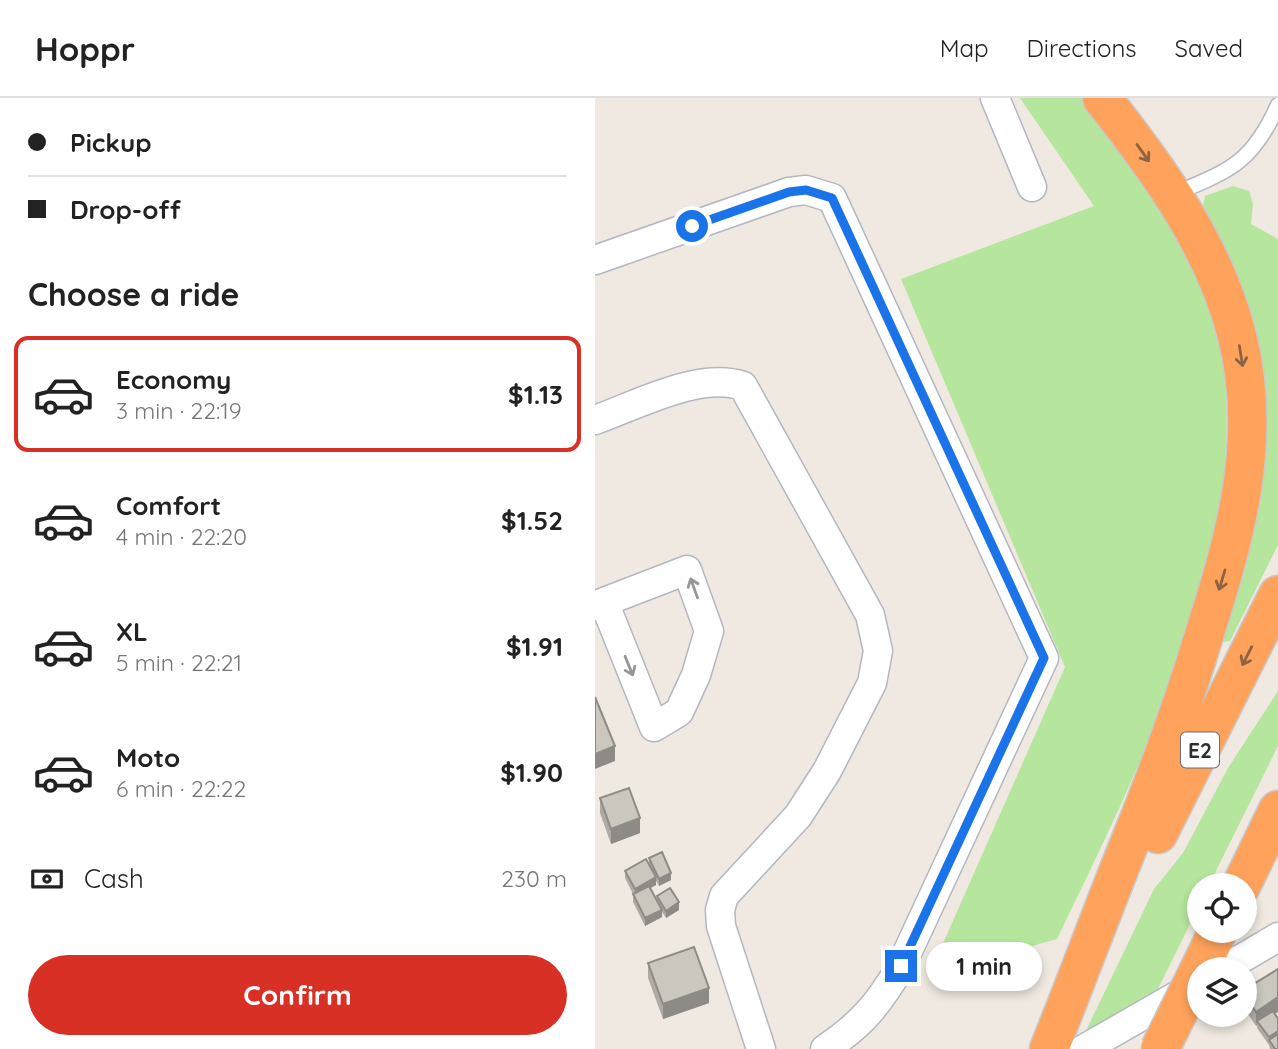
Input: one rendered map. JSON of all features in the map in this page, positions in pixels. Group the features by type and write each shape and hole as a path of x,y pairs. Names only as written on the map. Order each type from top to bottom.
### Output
{"highway":[{"path":"1051,1049 1111,912 1191,678 1231,549 1245,475 1249,425 1238,338 1210,260 1172,194 1102,98"},
{"name":"E2","path":"1111,912 1278,595"},
{"path":"1247,873 1275,815"},
{"path":"1160,1049 1187,994"}],"street":[{"path":"995,98 1032,187"},
{"path":"595,260 789,192 806,190 832,198 1044,658 901,966 876,1008 854,1030 825,1049"},
{"path":"595,420 707,381 729,381 743,386 870,615 878,652 872,683 827,771 798,816 724,895 720,910 721,926 761,1049"},
{"path":"687,570 709,631 696,675 679,712 654,727 629,665 599,604 687,570"},
{"path":"1243,957 1278,937"},
{"path":"1084,1049 1187,990"}],"lane":[{"path":"1172,194 1218,176 1243,161 1264,136 1278,104"}],"green space":[{"path":"1020,98 1086,98 1152,193 1191,265 1217,338 1224,374 1226,445 1218,518 1201,591 1178,665 1119,808 1057,939 929,975 1065,667 901,279 1094,206"},
{"path":"1233,186 1249,191 1253,204 1251,224 1278,239 1278,545 1230,641 1223,642 1220,640 1250,526 1202,212 1205,196"},
{"path":"1278,691 1278,746 1215,873 1187,873 1187,930 1151,1003 1083,1037 1154,889 1183,853 1228,768"}],"building":[{"path":"595,697 615,746 595,754"},
{"path":"629,788 640,818 611,829 600,798"},
{"path":"662,852 671,873 659,879 649,858"},
{"path":"646,859 656,877 635,889 625,871"},
{"path":"649,886 662,910 645,918 633,894"},
{"path":"670,888 679,902 666,911 657,896"},
{"path":"694,947 709,988 663,1004 648,963"},
{"path":"1278,969 1278,997 1257,1011 1257,982"},
{"path":"1273,1011 1278,1019 1278,1031 1269,1037 1257,1021"},
{"path":"1278,1034 1278,1049 1275,1049 1269,1040"}],"route":[{"path":"692,226 789,192 806,190 832,198 1044,658 901,966"}]}
